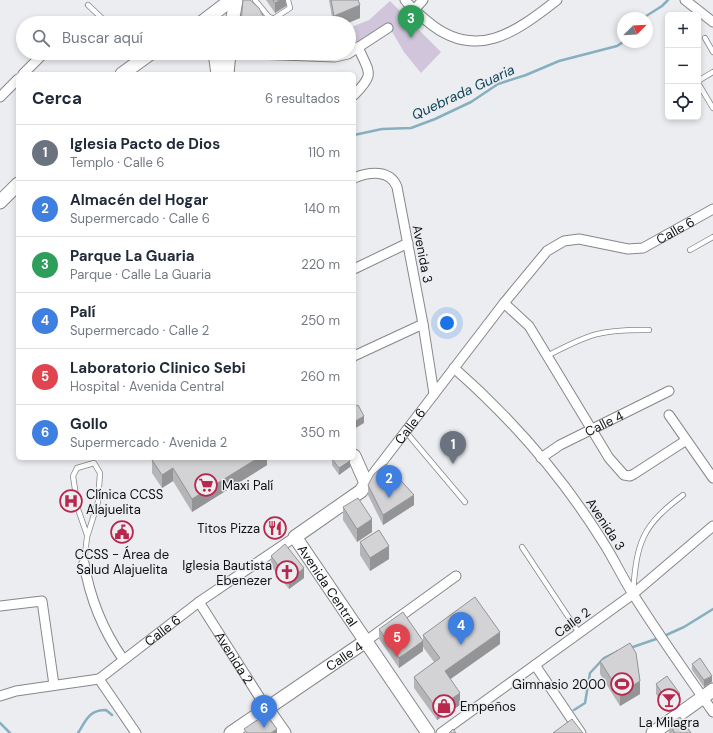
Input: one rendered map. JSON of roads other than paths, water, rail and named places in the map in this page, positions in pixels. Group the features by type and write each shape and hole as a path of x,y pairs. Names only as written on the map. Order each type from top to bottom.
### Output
{"street":[{"path":"210,16 231,0"},
{"path":"233,16 236,0"},
{"path":"405,0 434,27 446,34 458,39 485,42 510,33 557,0"},
{"path":"414,10 423,0"},
{"path":"686,1 713,22"},
{"path":"356,93 367,82 369,75 358,47 388,28"},
{"path":"25,72 37,60"},
{"path":"124,72 138,60"},
{"path":"216,60 218,72"},
{"path":"227,72 228,60"},
{"path":"0,97 16,81"},
{"name":"Avenida 3","path":"356,177 365,174 382,174 391,178 397,187 423,324 434,394"},
{"path":"0,202 16,186"},
{"name":"Calle 6","path":"99,679 123,659 199,602 355,496 406,432 504,303 543,256 558,244 579,239 628,249 643,248 713,209"},
{"path":"356,268 408,243"},
{"path":"504,303 529,326 591,429 619,471 624,475 630,476 686,441"},
{"path":"356,355 423,324"},
{"name":"Avenida 3","path":"454,368 483,393 541,458 577,504 664,642 708,694 713,712"},
{"name":"Calle 4","path":"541,458 560,445 670,391"},
{"path":"669,415 713,478"},
{"path":"356,460 366,483"},
{"name":"Calle 2","path":"441,733 633,594 713,526"},
{"name":"Avenida Central","path":"294,536 428,733"},
{"path":"84,563 89,592 112,642 123,659"},
{"name":"Calle 4","path":"231,733 366,641 456,576"},
{"path":"0,606 42,601 54,685"},
{"name":"Avenida 2","path":"199,602 284,733"},
{"path":"535,665 581,733"},
{"path":"0,696 16,691 99,679 136,733"},
{"path":"652,733 708,694"}],"lane":[{"path":"256,0 268,16"},
{"path":"276,16 290,8 288,0"},
{"path":"88,5 100,16"},
{"path":"705,38 713,52"},
{"path":"701,80 713,72"},
{"path":"699,84 713,108"},
{"path":"690,250 713,237"},
{"path":"547,356 594,334 624,330 649,330"},
{"path":"406,432 465,502"},
{"path":"84,563 87,535 98,502 100,473 94,463 78,468 73,476 78,509 87,535"},
{"path":"633,594 636,566 644,535 652,522 683,495"},
{"path":"522,547 579,633"}],"waterway":[{"name":"Quebrada Guaria","path":"652,12 668,0"},
{"name":"Quebrada Guaria","path":"356,135 382,129 411,128 435,119 471,102 498,84 526,75 559,61 617,46"},
{"path":"664,636 684,627 713,609"},
{"path":"630,648 659,638"},
{"path":"574,710 585,703 590,673 604,658 618,651"},
{"path":"78,733 91,714 100,710 106,710 112,715"},
{"path":"0,723 10,733"}],"place":[{"name":"Parque La Guaria","path":"411,38"},
{"name":"Iglesia Pacto de Dios","path":"453,464"},
{"name":"Maxi Palí","path":"206,485"},
{"name":"Almacén del Hogar","path":"389,498"},
{"name":"Clínica CCSS Alajuelita","path":"71,501"},
{"name":"Titos Pizza","path":"275,528"},
{"name":"CCSS - Área de Salud Alajuelita","path":"122,532"},
{"name":"Iglesia Bautista Ebenezer","path":"287,572"},
{"name":"Palí","path":"461,645"},
{"name":"Laboratorio Clinico Sebi","path":"397,657"},
{"name":"Gimnasio 2000","path":"622,684"},
{"name":"La Milagra","path":"669,700"},
{"name":"Empeños","path":"444,706"},
{"name":"Gollo","path":"264,728"}]}
